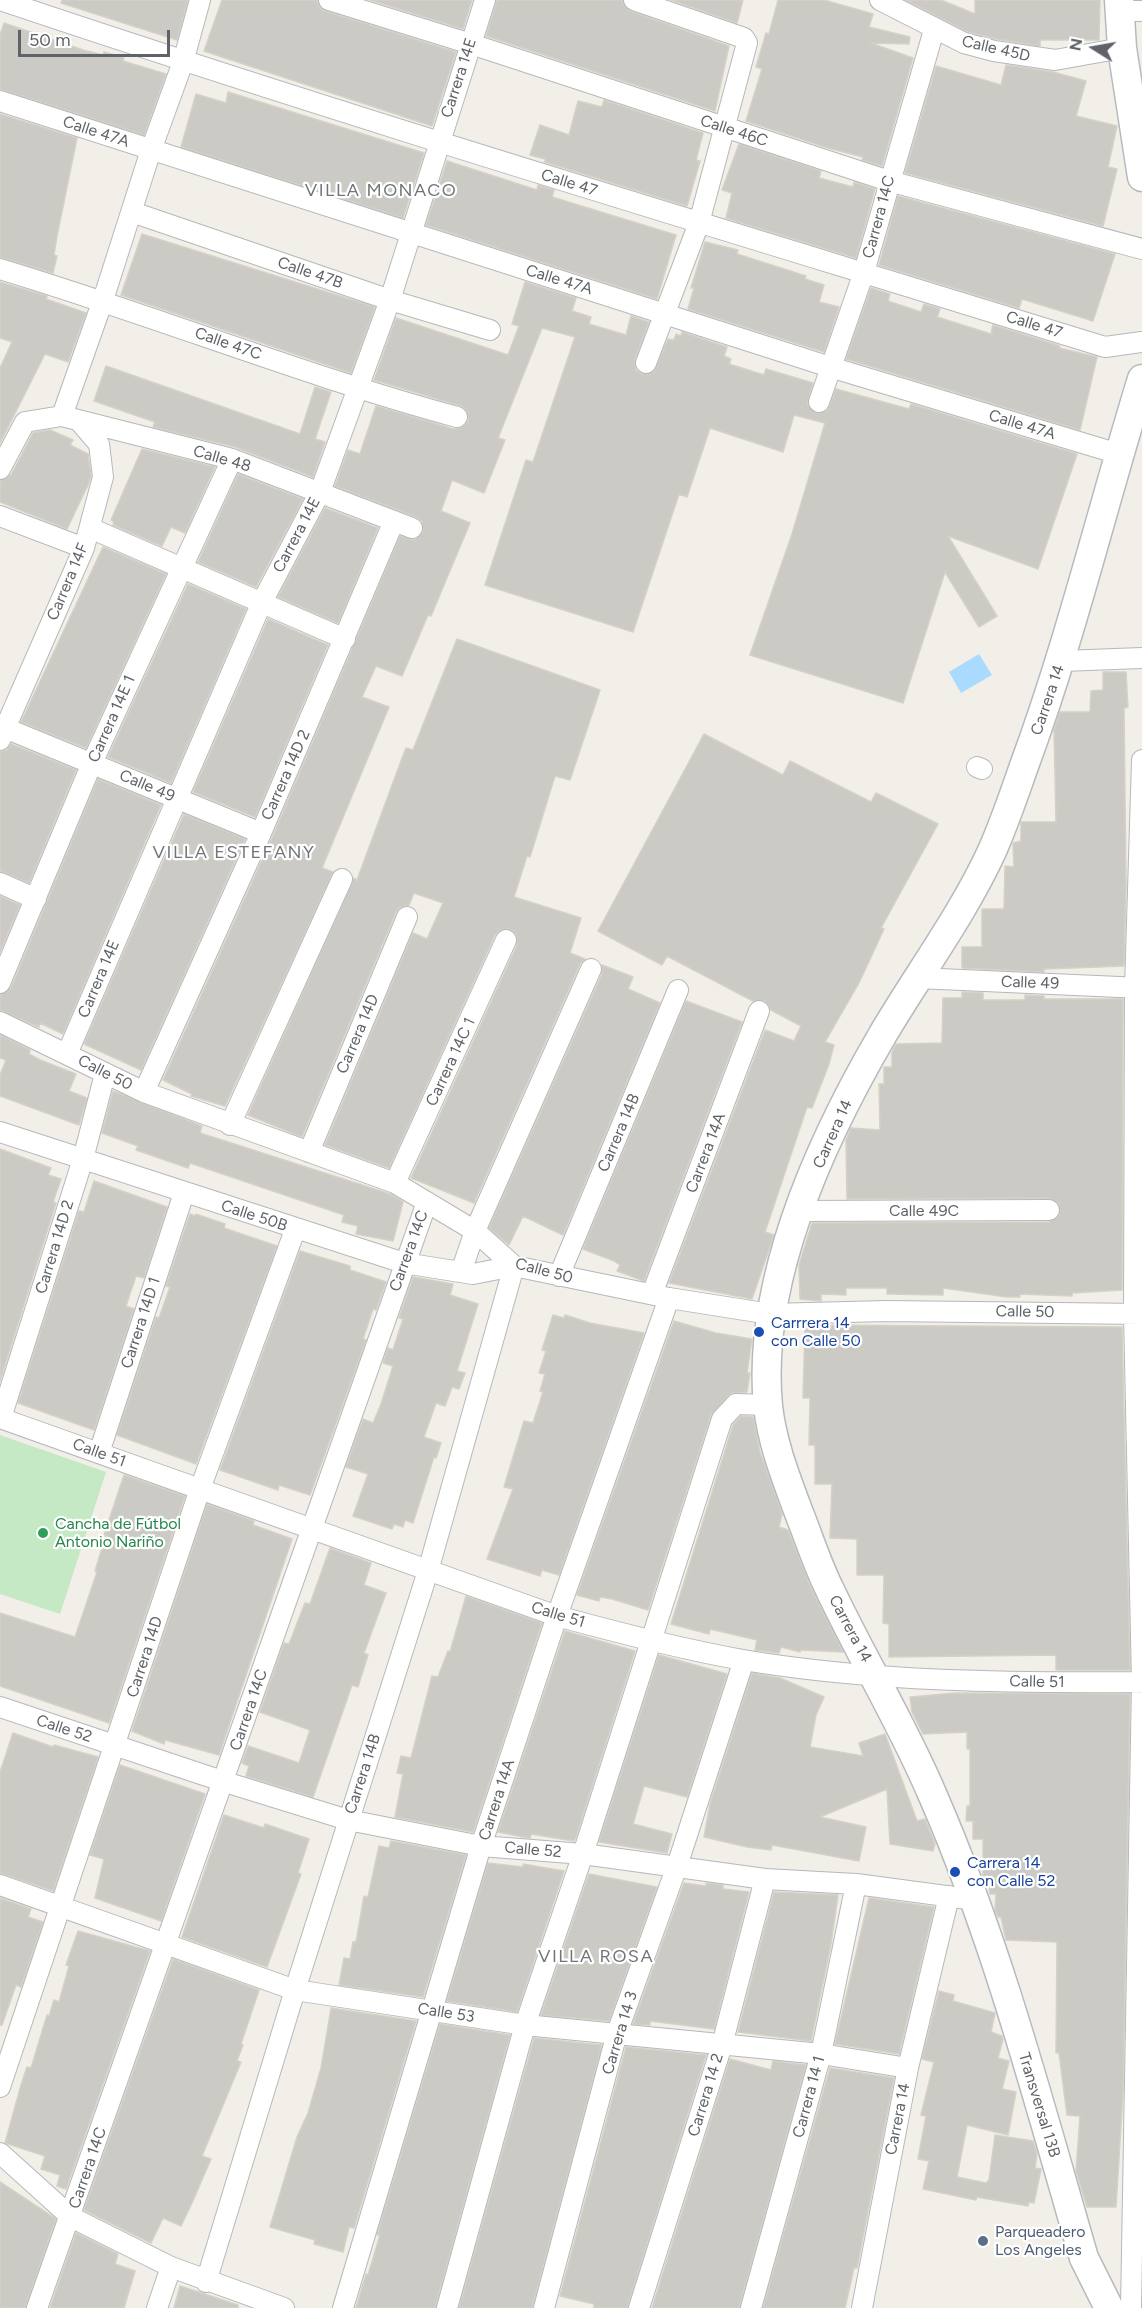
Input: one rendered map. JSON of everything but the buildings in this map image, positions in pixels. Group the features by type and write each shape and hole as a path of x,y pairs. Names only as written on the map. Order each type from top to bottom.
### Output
{"main road":[{"path":"1127,7 1122,48 1142,177"},
{"name":"Carrera 14","path":"963,1898 932,1792 875,1675 828,1587 779,1460 768,1405 770,1314 775,1288 800,1211 837,1121 881,1037 969,896 993,850 1062,661 1142,379"},
{"name":"Transversal 13B","path":"963,1898 1084,2258 1109,2308"}],"street":[{"name":"Calle 47","path":"0,0 183,62 699,224 1105,346 1142,342"},
{"path":"71,419 104,300 151,150 183,62 201,0"},
{"name":"Calle 46C","path":"329,0 471,44 889,181 1142,249"},
{"name":"Carrera 14E","path":"67,1054 262,602 320,492 390,300 438,141 485,0"},
{"path":"634,0 746,40 699,224 663,312 646,363"},
{"name":"Calle 45D","path":"880,0 964,44 1046,60 1122,48"},
{"name":"Carrera 14C","path":"819,402 864,272 934,30"},
{"name":"Calle 47A","path":"0,101 830,367 1119,454"},
{"name":"Calle 47B","path":"132,212 390,300 490,330"},
{"name":"Calle 47C","path":"0,269 104,300 358,390 457,417"},
{"name":"Calle 48","path":"0,469 25,422 71,419 232,459 412,528"},
{"name":"Carrera 14F","path":"2,732 84,548 103,477 103,461 99,444 71,419"},
{"name":"Carrera 14E 1","path":"0,983 92,763 232,459"},
{"path":"0,516 84,548"},
{"name":"Carrera 14D 2","path":"144,1092 261,833 394,521"},
{"path":"90,528 182,566 345,639"},
{"path":"1062,661 1142,658"},
{"name":"Calle 49","path":"2,732 92,763 261,833"},
{"path":"1131,2308 1139,2009 1142,1682 1138,1314 1142,760"},
{"path":"231,1125 342,879"},
{"path":"0,883 36,899"},
{"name":"Carrera 14D","path":"309,1152 407,917"},
{"name":"Carrera 14C 1","path":"395,1184 506,940"},
{"path":"461,1272 476,1231 591,969"},
{"name":"Calle 49","path":"917,978 1139,988"},
{"name":"Carrera 14B","path":"559,1276 678,990"},
{"name":"Carrera 14A","path":"343,2308 430,2011 482,1846 661,1296 759,1011"},
{"name":"Calle 50","path":"0,1022 144,1092 395,1184 476,1231 514,1266 661,1296 770,1314 886,1311 1138,1314"},
{"name":"Carrera 14D 2","path":"0,1418 83,1159 105,1074"},
{"name":"Calle 50B","path":"0,1132 295,1230 404,1263 473,1274 514,1266"},
{"name":"Carrera 14D 1","path":"99,1454 184,1193"},
{"name":"Carrera 14C","path":"37,2308 225,1782 427,1202"},
{"name":"Calle 49C","path":"800,1211 1049,1210"},
{"name":"Carrera 14D","path":"0,2087 200,1489 295,1230"},
{"name":"Carrera 14B","path":"207,2282 295,1990 428,1571 514,1266"},
{"path":"447,2308 525,2025 583,1854 649,1641 725,1414 736,1404 768,1405"},
{"name":"Calle 51","path":"0,1418 557,1616 649,1641 744,1660 875,1675 960,1681 1142,1682"},
{"name":"Carrera 14 3","path":"544,2308 617,2033 677,1866 744,1660"},
{"name":"Calle 52","path":"1,1709 348,1820 482,1846 583,1854 765,1879 856,1884 963,1898"},
{"name":"Carrera 14 2","path":"639,2308 722,2045 765,1879"},
{"name":"Carrera 14 1","path":"751,2308 820,2054 856,1884"},
{"name":"Calle 53","path":"0,1885 295,1990 525,2025 820,2054 908,2068"},
{"name":"Carrera 14","path":"862,2308 908,2068 963,1898"},
{"path":"0,2153 71,2217 171,2267 207,2282 284,2308"},
{"path":"157,2308 171,2267"}],"green space":[{"name":"Cancha de Fútbol Antonio Nariño","path":"0,1435 106,1472 60,1614 0,1594"}],"water":[{"path":"979,654 992,675 961,693 949,672"}],"place":[{"name":"Carrrera 14 con Calle 50","path":"759,1332"},
{"name":"Cancha de Fútbol Antonio Nariño","path":"43,1533"},
{"name":"Carrera 14 con Calle 52","path":"955,1872"},
{"name":"Parqueadero Los Angeles","path":"983,2241"}],"district":[{"name":"VILLA MONACO","path":"381,191"},
{"name":"VILLA ESTEFANY","path":"234,853"},
{"name":"VILLA ROSA","path":"596,1957"}]}
